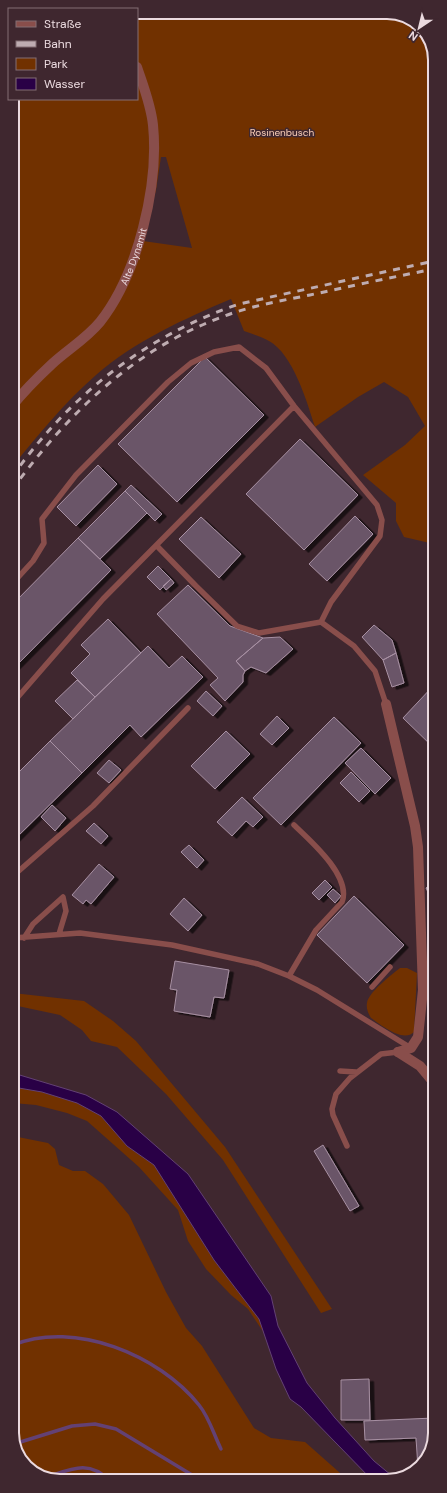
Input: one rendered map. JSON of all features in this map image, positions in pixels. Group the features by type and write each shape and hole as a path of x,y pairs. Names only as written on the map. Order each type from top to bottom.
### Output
{"street":[{"name":"Alte Dynamit","path":"19,399 52,364 99,323 116,298 132,262 148,204 154,162 152,118 138,69"},
{"path":"386,704 415,826 418,847 423,990 418,1037 411,1048 398,1052"},
{"path":"398,1052 420,1066 428,1076"}],"lane":[{"path":"19,577 34,561 44,543 42,519 76,475 168,382 191,363 214,352 239,347 266,368 294,406 377,505 382,520 380,536 331,602 321,622"},
{"path":"19,692 103,599 294,406"},
{"path":"157,546 237,626 259,633 321,622 354,646 375,671 386,704"},
{"path":"19,871 93,806 188,708"},
{"path":"289,976 316,930 342,902 344,897 344,888 339,874 312,842 294,825"},
{"path":"24,938 33,924 63,897 66,911 59,934"},
{"path":"19,938 80,933 172,945 258,964 289,976 317,990 411,1048"},
{"path":"372,987 390,967"},
{"path":"347,1146 332,1109 336,1094 356,1072 381,1054 398,1052"},
{"path":"340,1072 356,1072"}],"green space":[{"name":"Rosinenbusch","path":"138,19 390,19 403,22 414,29 421,37 425,45 428,60 428,543 404,537 396,521 396,503 363,475 405,445 425,426 408,397 384,382 358,397 315,427 298,380 285,356 278,347 269,341 244,331 231,299 143,341 111,363 85,385 42,431 19,459 19,100 138,100","holes":["161,157 166,157 192,248 143,241 156,190"]},
{"path":"400,968 407,968 417,973 414,1032 409,1035 392,1032 371,1018 367,1007 368,999 371,994"},
{"path":"19,994 84,1001 113,1021 136,1041 225,1147 332,1309 321,1313 223,1160 166,1094 117,1047 91,1041 82,1030 60,1015 19,1006"},
{"path":"19,1088 42,1092 77,1103 101,1116 127,1146 154,1165 214,1260 259,1319 268,1339 248,1309 231,1295 206,1269 188,1241 178,1210 139,1167 87,1121 67,1113 36,1105 19,1104"},
{"path":"19,1137 48,1143 55,1149 59,1165 73,1171 85,1171 103,1184 129,1215 166,1292 186,1328 202,1346 254,1428 271,1438 305,1442 341,1474 57,1474 39,1469 29,1460 22,1449 19,1433"}],"water":[{"path":"19,1075 86,1095 117,1112 188,1174 271,1296 278,1326 307,1383 335,1418 374,1461 389,1474 366,1474 301,1407 290,1399 276,1369 259,1319 214,1260 154,1165 127,1146 101,1116 77,1103 42,1092 19,1088"}],"building":[{"path":"205,357 264,415 177,502 118,444"},
{"path":"300,439 358,495 304,550 246,494"},
{"path":"98,465 117,484 76,526 57,507"},
{"path":"131,485 162,514 155,521 125,491"},
{"path":"125,491 147,513 100,559 78,538"},
{"path":"355,516 373,534 327,581 309,564"},
{"path":"201,517 241,554 219,578 179,539"},
{"path":"78,538 111,570 19,663 19,598"},
{"path":"158,566 171,579 160,590 147,577"},
{"path":"171,579 174,583 166,590 163,586"},
{"path":"188,585 230,626 263,638 236,661 245,671 243,675 243,682 225,701 210,685 218,678 157,614"},
{"path":"108,619 141,653 95,697 71,673 90,654 81,645"},
{"path":"374,625 392,640 396,653 383,660 362,637"},
{"path":"280,637 293,649 266,673 251,667 245,671 236,661 263,638"},
{"path":"148,646 169,668 182,656 203,677 141,737 130,725 82,773 50,741"},
{"path":"396,653 404,683 392,687 383,660"},
{"path":"77,680 95,697 73,719 55,701"},
{"path":"206,691 222,706 213,716 197,701"},
{"path":"428,691 428,742 403,718"},
{"path":"277,716 289,728 272,745 260,734"},
{"path":"334,717 361,743 281,825 253,798"},
{"path":"226,731 250,754 215,789 191,766"},
{"path":"50,741 82,773 19,835 19,772"},
{"path":"361,748 391,778 375,794 345,763"},
{"path":"109,760 121,770 109,783 97,773"},
{"path":"351,772 370,791 359,802 340,783"},
{"path":"242,797 263,817 253,827 246,821 232,836 217,822"},
{"path":"52,805 66,818 55,831 41,817"},
{"path":"94,823 108,836 101,844 86,831"},
{"path":"189,845 204,860 197,868 181,852"},
{"path":"99,864 114,877 91,904 86,900 83,904 72,895"},
{"path":"325,880 332,887 319,900 312,893"},
{"path":"333,889 341,896 335,903 327,895"},
{"path":"354,896 404,945 367,983 317,935"},
{"path":"184,898 202,915 188,931 170,914"},
{"path":"175,961 229,970 224,998 214,997 210,1017 174,1011 177,990 170,989"},
{"path":"323,1145 359,1206 350,1211 314,1151"},
{"path":"369,1379 370,1420 341,1420 341,1380"},
{"path":"428,1418 428,1433 425,1449 418,1460 416,1438 365,1440 364,1421"}],"waterway":[{"path":"19,1343 37,1338 63,1337 89,1340 114,1347 139,1357 162,1371 182,1387 199,1405 209,1421 221,1449"},
{"path":"20,1442 72,1426 95,1424 116,1429 190,1474"},
{"path":"56,1474 72,1469 87,1468 102,1474"}],"railway":[{"path":"19,468 58,420 84,395 141,351 172,333 205,317 239,304 428,262"},
{"path":"19,481 55,436 104,387 131,366 160,347 190,331 222,317 254,307 428,270"}]}
